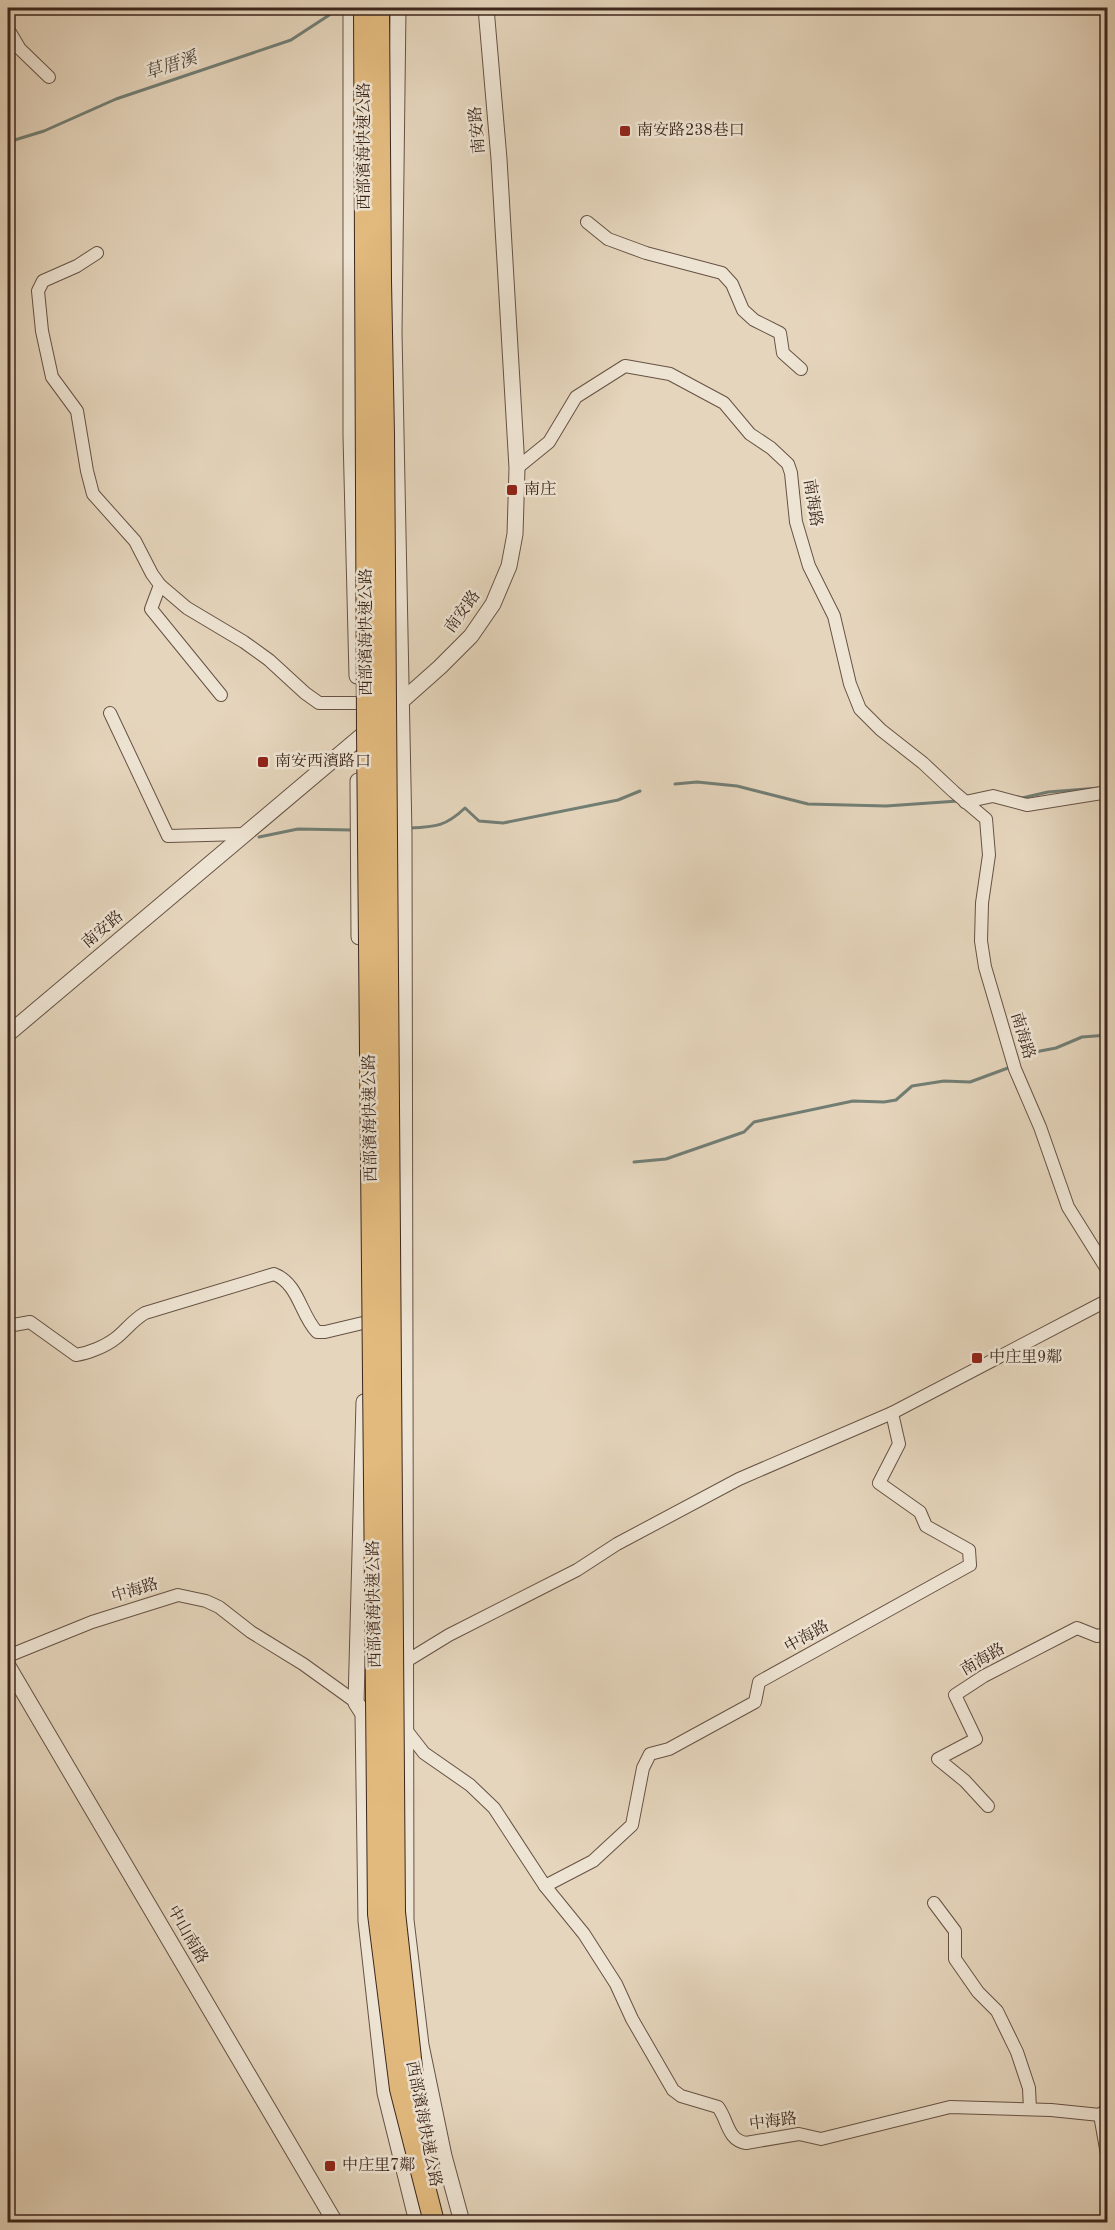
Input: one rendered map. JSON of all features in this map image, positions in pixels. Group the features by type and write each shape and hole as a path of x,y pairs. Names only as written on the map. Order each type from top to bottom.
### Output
{"highway":[{"name":"西部濱海快速公路","path":"364,8 367,742 378,1914 400,2089 434,2223"},
{"name":"西部濱海快速公路","path":"379,8 385,458 395,1912 413,2088 437,2195 447,2223"}],"street":[{"path":"351,8 351,436 359,738 358,846 366,1322 356,1703 363,1714 366,1920 385,2093 417,2223"},
{"path":"399,8 394,333 404,834 406,1920 421,2045 444,2156 462,2223"},
{"name":"南安路","path":"8,1034 400,703 471,636 493,604 509,566 515,534 517,468 499,159 486,8"},
{"path":"8,29 20,49 49,77"},
{"path":"587,222 608,238 646,253 722,273 732,284 743,310 754,320 780,333 783,353 801,369"},
{"path":"97,253 76,266 43,281 38,291 42,331 52,377 77,411 93,494 135,541 160,585 187,608 244,642 269,660 319,703 400,703"},
{"name":"南海路","path":"517,468 549,442 576,397 625,366 670,374 724,402 750,434 771,448 788,464 796,522 809,566 834,616 850,684 860,709 881,730 923,763 986,819 989,855 982,903 981,941 985,967 1015,1069 1040,1127 1068,1207 1107,1271"},
{"path":"160,585 151,609 220,695"},
{"path":"110,713 168,836 244,834"},
{"path":"965,802 993,796 1027,805 1107,792"},
{"path":"8,1326 30,1322 76,1355 85,1354 115,1339 135,1319 145,1313 274,1274 282,1277 290,1286 317,1332 366,1322"},
{"path":"356,1703 405,1661 449,1635 577,1570 617,1544 739,1479 892,1413 1107,1300"},
{"name":"中海路","path":"545,1886 593,1861 632,1825 643,1768 650,1754 669,1749 755,1702 759,1682 970,1565 969,1550 926,1526 920,1512 879,1483 900,1444 892,1413"},
{"name":"中海路","path":"8,1656 92,1622 178,1595 206,1601 219,1607 251,1632 303,1664 356,1703 405,1726 424,1753 470,1785 494,1808 545,1886 584,1934 610,1974 632,2019 674,2090 681,2096 718,2107 731,2135 738,2142 746,2143 800,2134 821,2139 950,2107 1104,2112"},
{"name":"南海路","path":"988,1806 966,1781 938,1759 976,1739 955,1695 984,1676 1077,1628 1097,1636 1107,1633"},
{"name":"中山南路","path":"8,1666 335,2223"},
{"path":"934,1903 955,1931 955,1959 978,1992 997,2011 1017,2052 1029,2088 1030,2109"},
{"path":"1104,2112 1107,2160"}],"waterway":[{"name":"草厝溪","path":"8,142 44,131 116,99 291,40 340,8"},
{"path":"675,784 697,782 737,786 808,804 886,806 958,801"},
{"path":"1022,798 1048,792 1099,788"},
{"path":"410,828 427,827 446,822 465,808 479,821 503,823 618,800 640,791"},
{"path":"259,837 298,829 351,830"},
{"path":"1035,1052 1056,1048 1082,1037 1108,1035"},
{"path":"634,1162 666,1159 744,1132 754,1122 853,1101 896,1100 912,1086 944,1081 970,1082 1008,1068"}],"place":[{"name":"南安路238巷口","path":"625,131"},
{"name":"南庄","path":"512,490"},
{"name":"南安西濱路口","path":"263,762"},
{"name":"中庄里9鄰","path":"977,1358"},
{"name":"中庄里7鄰","path":"330,2166"}]}
